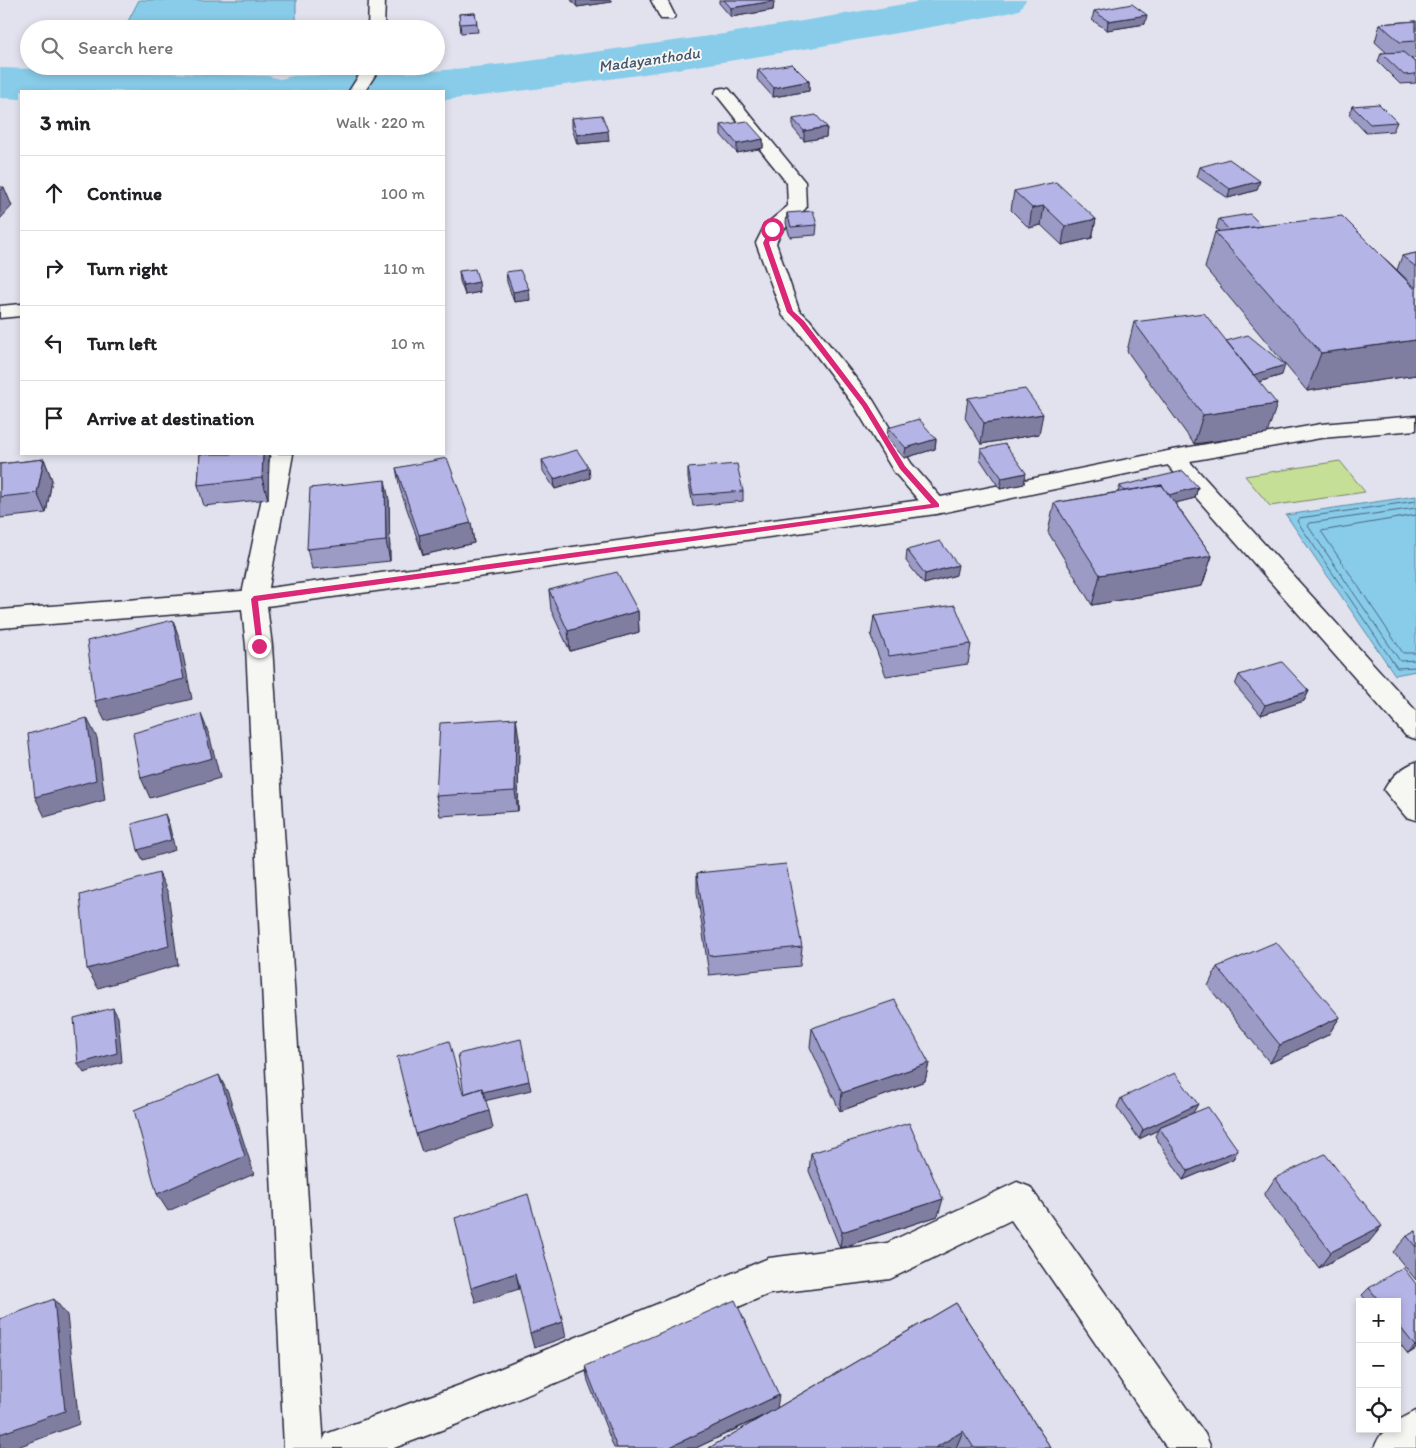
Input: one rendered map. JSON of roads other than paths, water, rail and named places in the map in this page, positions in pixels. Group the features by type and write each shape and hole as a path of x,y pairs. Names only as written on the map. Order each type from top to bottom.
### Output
{"street":[{"path":"376,20 377,0"},
{"path":"659,0 667,16"},
{"path":"359,90 368,75"},
{"path":"723,93 796,182 797,208 772,229 766,243 790,312 802,323 865,405 902,468 936,506"},
{"path":"0,312 20,310"},
{"path":"0,619 254,599 936,506 1173,457 1321,431 1416,424"},
{"path":"282,455 254,599 260,656 304,1448"},
{"path":"1173,457 1416,729"},
{"path":"1416,773 1398,790 1416,809"},
{"path":"340,1448 460,1404 769,1276 890,1261 1017,1199 1191,1448"},
{"path":"1394,1448 1416,1431"}],"water":[{"path":"139,0 296,0 296,20 129,20"},
{"path":"1416,496 1416,671 1395,675 1286,515"}],"waterway":[{"name":"Madayanthodu","path":"340,90 425,87 584,69 794,37 1003,0"},
{"name":"Madayanthodu","path":"0,83 234,90"}]}
